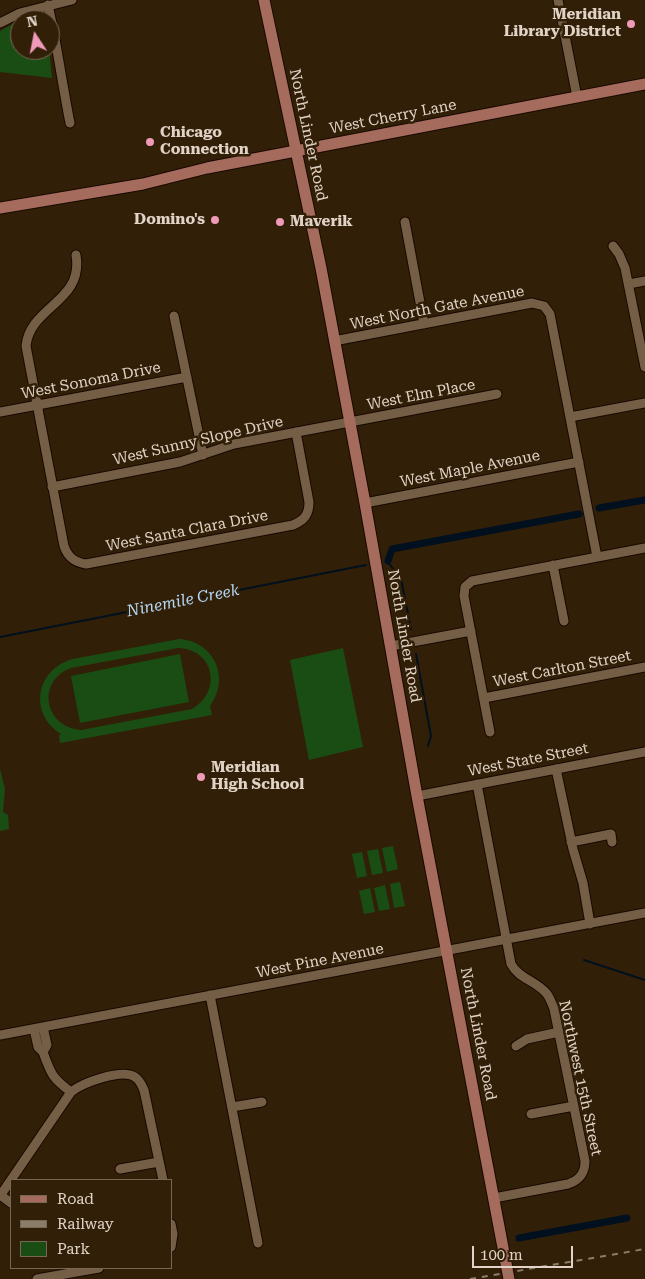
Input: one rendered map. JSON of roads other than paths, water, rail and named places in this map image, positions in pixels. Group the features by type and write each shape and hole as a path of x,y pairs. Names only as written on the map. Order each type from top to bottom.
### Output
{"main road":[{"name":"North Linder Road","path":"264,0 317,248 417,796 509,1279"},
{"name":"West Cherry Lane","path":"0,208 144,184 207,168 645,84"}],"street":[{"path":"0,24 20,13 72,0"},
{"path":"558,0 577,97"},
{"path":"48,5 56,38 61,80 70,123"},
{"path":"404,222 424,324"},
{"path":"613,246 625,268 645,365"},
{"path":"52,487 26,346 33,324 58,302 75,278 77,270 76,255"},
{"path":"629,284 645,281"},
{"name":"West North Gate Avenue","path":"334,341 532,303 544,306 550,314 570,417"},
{"path":"174,316 203,456"},
{"name":"West Sonoma Drive","path":"0,412 187,377"},
{"name":"West Elm Place","path":"349,422 497,394"},
{"path":"597,557 570,417 645,402"},
{"name":"West Sunny Slope Drive","path":"52,487 180,462 203,456 234,444 349,422"},
{"name":"West Santa Clara Drive","path":"52,487 66,553 78,563 86,564 293,525 306,517 309,510 296,432"},
{"name":"West Maple Avenue","path":"365,503 579,462"},
{"path":"490,732 464,596 465,587 472,581 645,548"},
{"path":"553,565 564,621"},
{"path":"391,646 471,631"},
{"name":"West Carlton Street","path":"484,698 645,667"},
{"name":"West State Street","path":"417,796 645,752"},
{"path":"556,769 571,842 583,883 590,924"},
{"name":"Northwest 15th Street","path":"477,784 512,975 537,985 548,995 554,1008 585,1161 585,1169 576,1181 494,1198"},
{"path":"571,842 610,834 612,842"},
{"name":"West Pine Avenue","path":"0,1035 645,913"},
{"path":"210,995 258,1243"},
{"path":"43,1052 47,1045 44,1027"},
{"path":"34,1028 38,1047 43,1052 51,1074 71,1092"},
{"path":"516,1046 527,1039 560,1032"},
{"path":"11,1179 71,1092 92,1081 122,1075 136,1077 142,1084 163,1179"},
{"path":"232,1108 262,1102"},
{"path":"531,1114 574,1106"},
{"path":"120,1169 159,1162"},
{"path":"0,1195 10,1180"},
{"path":"37,1279 71,1270 85,1269"}],"waterway":[{"path":"599,508 645,500"},
{"path":"388,561 392,549 579,514"},
{"name":"Ninemile Creek","path":"387,561 401,579 411,629"},
{"name":"Ninemile Creek","path":"0,637 366,565"},
{"name":"Ninemile Creek","path":"416,654 431,736 428,746"},
{"name":"Ninemile Creek","path":"584,960 645,980"},
{"path":"519,1238 627,1218"}],"railway":[{"path":"470,1279 645,1249"}],"place":[{"name":"Meridian Library District","path":"631,24"},
{"name":"Chicago Connection","path":"150,142"},
{"name":"Domino's","path":"215,220"},
{"name":"Maverik","path":"280,222"},
{"name":"Meridian High School","path":"201,777"}]}
